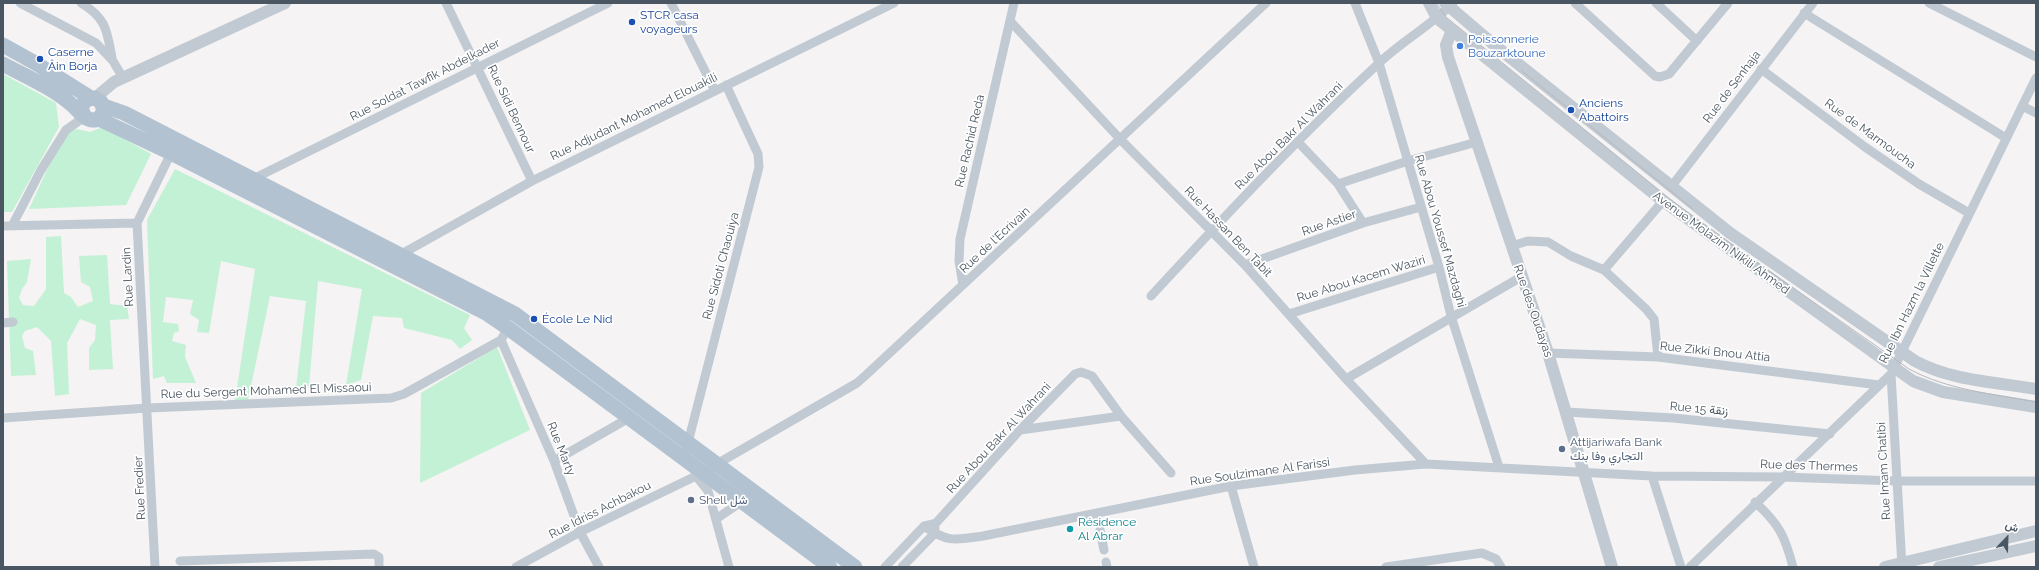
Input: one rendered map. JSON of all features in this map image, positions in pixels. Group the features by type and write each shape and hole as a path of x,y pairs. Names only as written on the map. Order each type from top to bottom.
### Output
{"main road":[{"path":"3,46 37,64 95,109 171,153 395,259 498,304 529,323 685,451 699,474 741,502 830,567"},
{"path":"3,64 54,92 70,103 95,109 124,113 253,180 395,259 467,303 505,334 629,418 685,451 717,464 855,567"}],"street":[{"path":"81,3 94,11 100,17 108,38 119,80"},
{"path":"8,226 66,130 95,109 119,80 285,3"},
{"name":"Rue Sidi Bennour","path":"446,3 532,181"},
{"name":"Rue Soldat Tawfik Abdelkader","path":"253,180 608,3"},
{"path":"671,3 715,90"},
{"name":"Rue Adjudant Mohamed Elouakili","path":"395,259 532,181 894,3"},
{"name":"Rue Rachid Reda","path":"963,285 958,251 960,239 1014,3"},
{"name":"Rue de l'Ecrivain","path":"699,474 857,383 1121,140 1266,3"},
{"name":"Rue Abou Youssef Mazdaghi","path":"1355,3 1379,63 1422,207 1451,316 1499,467"},
{"path":"1429,3 1437,18"},
{"path":"1574,3 1655,76 1660,77 1669,74 1728,3"},
{"path":"1656,3 1697,41"},
{"name":"Rue de Senhaja","path":"1671,187 1760,69 1813,3"},
{"path":"1929,3 2036,57"},
{"path":"24,4 96,43 113,61"},
{"name":"Rue Abou Bakr Al Wahrani","path":"1151,296 1298,142 1379,63 1437,18 1449,4"},
{"name":"Avenue Molazim Nikili Ahmed","path":"1449,4 1671,187 1730,233 1903,352 1929,368 1950,375 2036,389"},
{"path":"1804,13 2006,138"},
{"name":"Avenue Molazim Nikili Ahmed","path":"1437,18 1663,201 1893,371 1913,381 1943,392 2036,407"},
{"name":"Rue Hassan Ben Tabit","path":"1010,21 1121,140 1245,265 1346,379 1426,464"},
{"name":"Rue des Oudayas","path":"1456,33 1446,45 1448,57 1520,277 1548,353 1582,472 1612,567"},
{"name":"Rue de Marmoucha","path":"1760,69 1865,147 1919,184 1969,212"},
{"name":"Rue Ibn Hazm la Villette","path":"1690,567 1755,502 1830,434 1893,371 1969,212 2036,78"},
{"name":"Rue Sidoti Chaouiya","path":"685,451 759,167 758,154 726,85"},
{"path":"2022,106 2036,113"},
{"path":"1298,142 1338,184 1362,223"},
{"path":"1338,184 1408,161 1477,142"},
{"name":"Rue Lardin","path":"148,408 137,223 171,153"},
{"path":"1604,270 1663,201"},
{"name":"Rue Astier","path":"1245,265 1362,223 1422,207"},
{"path":"8,226 137,223"},
{"path":"1511,246 1528,241 1548,242 1571,256 1604,270 1646,308 1654,319 1658,357"},
{"name":"Rue Abou Kacem Waziri","path":"1289,314 1439,267"},
{"path":"1346,379 1451,316 1520,277"},
{"path":"3,323 13,322"},
{"name":"Rue du Sergent Mohamed El Missaoui","path":"3,418 148,408 391,398 404,394 505,334"},
{"name":"Rue Marty","path":"505,334 580,532 599,567"},
{"name":"Rue Zikki Bnou Attia","path":"1548,353 1658,357 1879,385"},
{"name":"Rue Imam Chatibi","path":"1893,371 1896,481 1902,565"},
{"name":"Rue Abou Bakr Al Wahrani","path":"936,523 1020,430 1075,374 1081,372 1092,376 1121,416"},
{"name":"Rue Fredier","path":"148,408 155,567"},
{"name":"Rue 15 زنقة","path":"1566,412 1673,418 1830,434"},
{"path":"1020,430 1121,416 1171,473"},
{"path":"554,461 629,418"},
{"name":"Rue Soulzimane Al Farissi","path":"924,526 934,534 944,539 968,538 1097,514 1231,486 1355,470 1426,464 1582,472"},
{"name":"Rue des Thermes","path":"1582,472 1652,476 1782,477 1896,481 2036,481"},
{"path":"699,474 708,491 729,567"},
{"name":"Rue Idriss Achbakou","path":"516,567 580,532 699,474"},
{"path":"1652,476 1681,567"},
{"path":"1231,486 1254,567"},
{"path":"716,520 741,502"},
{"path":"1755,502 1770,516 1781,531 1793,567"},
{"path":"885,567 924,526 936,523 934,534 902,567"},
{"path":"1100,530 1104,550"},
{"path":"1885,567 1902,565 2036,532"},
{"path":"1938,567 2036,546"},
{"path":"1386,567 1482,553 1496,559 1501,567"},
{"path":"180,561 263,557 376,555 378,557 379,567"},
{"path":"263,557 264,567"}],"green space":[{"path":"3,74 56,103 59,127 12,212 3,212"},
{"path":"103,127 151,154 126,205 29,209 64,133 77,129 90,132"},
{"path":"175,169 470,315 464,328 472,340 460,349 452,340 404,328 402,318 373,316 361,380 346,385 362,289 318,281 309,386 296,388 306,301 270,296 248,400 235,401 255,269 221,261 209,333 197,332 199,320 190,314 193,300 166,297 163,322 178,324 179,331 174,333 172,341 186,345 185,357 196,383 167,383 164,376 153,379 147,220"},
{"path":"61,236 64,293 71,297 78,307 93,301 90,287 81,282 79,256 107,255 110,304 127,306 129,319 110,320 113,369 89,370 89,348 95,340 96,325 80,319 67,343 69,394 55,396 51,341 37,327 25,331 22,336 25,348 33,351 36,375 11,376 7,261 31,259 27,282 22,289 19,298 23,305 34,306 46,289 46,237"},
{"path":"497,347 530,430 420,483 421,393"}],"tunnel":[{"path":"1097,516 1100,530"}],"tram line":[{"path":"1436,3 1446,17 1670,199 1715,233 1909,369 1955,387 2036,402"},
{"path":"1522,71 1693,209"}],"place":[{"name":"STCR casa voyageurs","path":"632,22"},
{"name":"Poissonnerie Bouzarktoune","path":"1460,46"},
{"name":"Caserne Âin Borja","path":"40,59"},
{"name":"Anciens Abattoirs","path":"1571,110"},
{"name":"École Le Nid","path":"534,319"},
{"name":"Attijariwafa Bank التجاري وفا بنك","path":"1562,449"},
{"name":"Shell شل","path":"691,500"},
{"name":"Résidence Al Abrar","path":"1070,529"}]}
